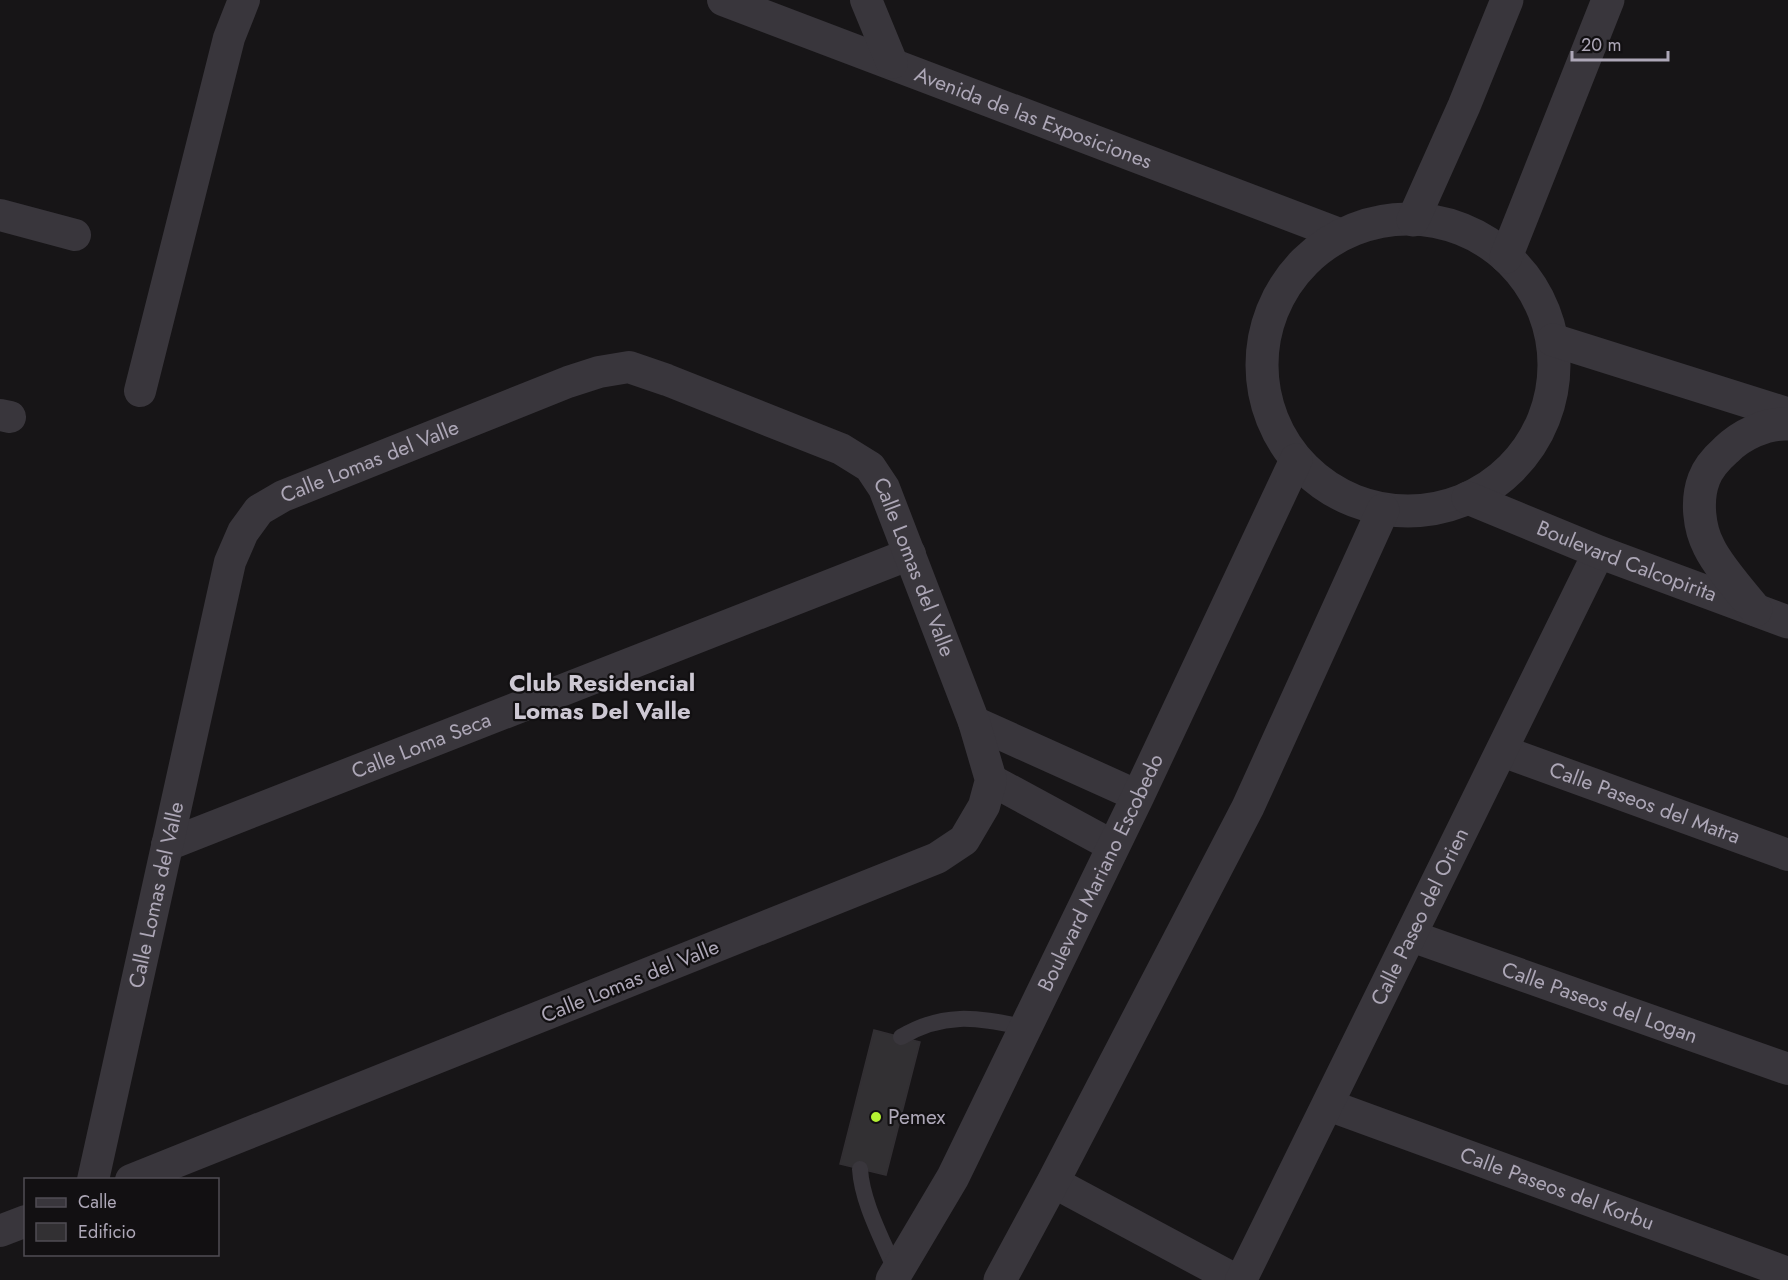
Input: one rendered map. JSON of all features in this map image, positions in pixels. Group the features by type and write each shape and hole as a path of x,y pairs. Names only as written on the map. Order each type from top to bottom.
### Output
{"street":[{"path":"140,391 229,38 244,0"},
{"name":"Avenida de las Exposiciones","path":"723,0 1342,235"},
{"path":"866,0 892,63"},
{"path":"1413,220 1508,0"},
{"path":"1506,257 1608,0"},
{"path":"0,215 75,235"},
{"path":"1413,220 1439,222 1485,241 1506,257 1528,281 1544,309 1552,340 1554,378 1545,416 1532,442 1501,478 1468,498 1426,510 1383,510 1350,500 1320,483 1296,460 1275,428 1264,393 1262,355 1269,318 1286,285 1311,257 1342,235 1377,223 1413,220"},
{"path":"1552,340 1788,414"},
{"name":"Calle Lomas del Valle","path":"93,1178 230,562 243,532 259,510 283,496 531,396 599,372 629,367 841,449 870,467 884,489 910,554 974,723 991,780 984,806 964,840 937,858 134,1178"},
{"path":"1756,610 1709,548 1701,525 1700,502 1704,480 1715,461 1732,444 1756,430 1788,424"},
{"name":"Boulevard Mariano Escobedo","path":"894,1276 953,1177 1138,796 1296,460"},
{"name":"Boulevard Calcopirita","path":"1468,498 1599,552 1788,621"},
{"path":"1000,1280 1248,807 1383,510"},
{"name":"Calle Paseo del Orien","path":"1241,1280 1599,552"},
{"name":"Calle Loma Seca","path":"167,845 910,554"},
{"path":"974,723 1138,796"},
{"name":"Calle Paseos del Matra","path":"1502,751 1788,855"},
{"path":"991,780 1113,846"},
{"name":"Calle Paseos del Logan","path":"1411,936 1788,1069"},
{"name":"Calle Paseos del Korbu","path":"1328,1105 1788,1273"},
{"path":"1053,1182 1236,1280"},
{"path":"0,1231 24,1222"}],"lane":[{"path":"901,1037 923,1025 959,1018 1024,1027"},
{"path":"860,1169 860,1178 867,1201 894,1276"}],"building":[{"name":"Pemex","path":"874,1030 920,1042 886,1175 840,1164"}],"place":[{"name":"Pemex","path":"876,1117"}],"district":[{"name":"Club Residencial Lomas Del Valle","path":"602,696"}]}
